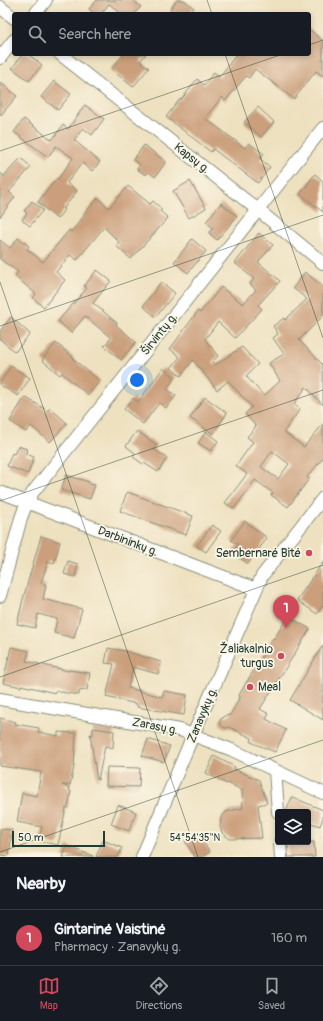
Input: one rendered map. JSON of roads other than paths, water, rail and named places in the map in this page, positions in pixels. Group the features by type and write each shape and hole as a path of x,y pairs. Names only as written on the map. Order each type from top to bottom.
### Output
{"street":[{"path":"37,12 46,0"},
{"path":"0,7 12,16"},
{"path":"0,58 12,43"},
{"name":"Kapsų g.","path":"63,56 323,263"},
{"name":"Širvintų g.","path":"0,596 26,502 323,128"},
{"name":"Darbininkų g.","path":"0,492 256,589"},
{"name":"Zanavykų g.","path":"142,857 262,576 323,498"},
{"name":"Zarasų g.","path":"0,699 180,730 232,750 323,793"},
{"path":"275,770 278,809"},
{"path":"280,845 281,857"}],"place":[{"name":"Sembernarė Bitė","path":"309,553"},
{"name":"Gintarinė Vaistinė","path":"286,628"},
{"name":"Žaliakalnio turgus","path":"281,656"},
{"name":"Meal","path":"250,687"}]}
